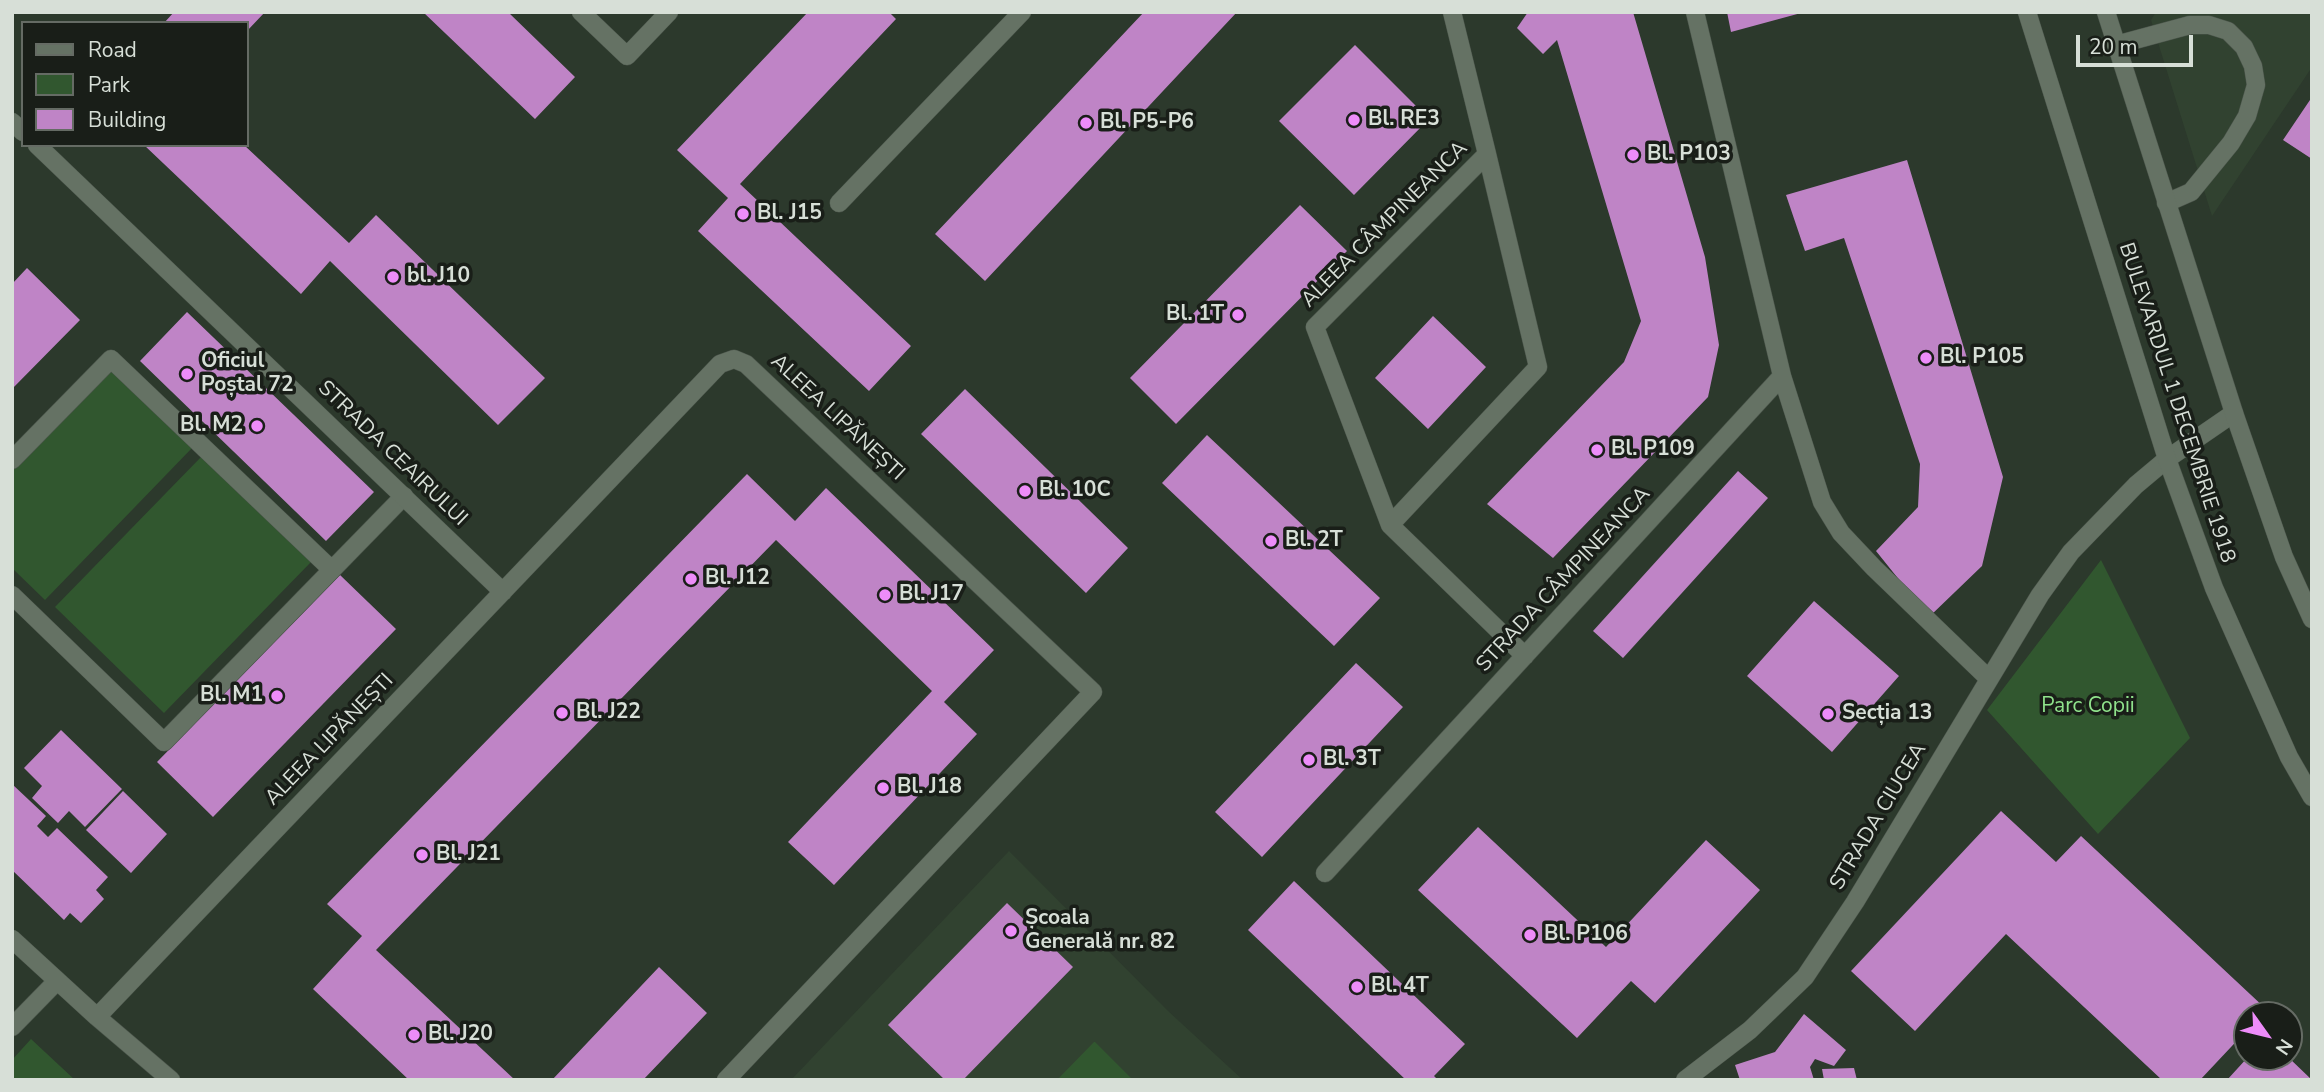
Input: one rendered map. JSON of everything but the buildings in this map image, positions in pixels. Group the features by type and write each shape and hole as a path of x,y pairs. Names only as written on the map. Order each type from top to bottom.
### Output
{"street":[{"path":"582,12 626,56 669,12"},
{"path":"839,203 1022,12"},
{"name":"ALEEA CÂMPINEANCA","path":"1452,12 1487,154 1315,327 1390,525 1525,656"},
{"path":"1695,12 1782,376 1822,502 1841,533 1989,679"},
{"name":"BULEVARDUL 1 DECEMBRIE 1918","path":"2027,12 2167,459 2214,588 2289,757 2312,797"},
{"path":"2106,12 2234,413 2284,556 2312,619"},
{"path":"2116,45 2190,25 2210,25 2228,32 2244,47 2253,66 2256,85 2247,116 2231,144 2191,192 2166,203"},
{"name":"STRADA CEAIRULUI","path":"39,147 503,592"},
{"path":"1390,525 1538,367 1487,154"},
{"path":"12,460 111,359 332,570"},
{"name":"ALEEA LIPĂNEȘTI","path":"97,1017 720,364 734,359 746,364 1093,691 726,1080"},
{"name":"STRADA CÂMPINEANCA","path":"1325,873 1782,376"},
{"name":"STRADA CIUCEA","path":"1685,1080 1751,1030 1805,977 1854,902 2040,595 2071,552 2103,517 2167,459 2234,413"},
{"path":"12,595 164,742 404,496"},
{"path":"12,939 171,1080"},
{"path":"12,1027 57,981"}],"shaded area":[{"path":"2156,12 2312,12 2312,67 2212,216 2151,20"},
{"name":"Școala Generală nr. 82","path":"1009,851 1168,1011 1243,1080 791,1080"}],"green space":[{"path":"111,368 192,448 45,600 12,568 12,469"},
{"path":"202,456 311,562 164,713 55,607"},
{"name":"Parc Copii","path":"2101,560 2190,738 2098,834 1987,710"},
{"path":"31,1039 75,1080 12,1080 12,1060"},
{"path":"1095,1042 1133,1080 1057,1080"}],"place":[{"name":"Bl. RE3","path":"1354,120"},
{"name":"Bl. P5-P6","path":"1086,123"},
{"name":"Bl. P103","path":"1633,155"},
{"name":"Bl. J15","path":"743,214"},
{"name":"bl. J10","path":"393,277"},
{"name":"Bl. 1T","path":"1238,315"},
{"name":"Bl. P105","path":"1926,358"},
{"name":"Oficiul Poștal 72","path":"187,374"},
{"name":"Bl. M2","path":"257,426"},
{"name":"Bl. P109","path":"1597,450"},
{"name":"Bl. 10C","path":"1025,491"},
{"name":"Bl. 2T","path":"1271,541"},
{"name":"Bl. J12","path":"691,579"},
{"name":"Bl. J17","path":"885,595"},
{"name":"Bl. M1","path":"277,696"},
{"name":"Bl. J22","path":"562,713"},
{"name":"Secția 13","path":"1828,714"},
{"name":"Bl. 3T","path":"1309,760"},
{"name":"Bl. J18","path":"883,788"},
{"name":"Bl. J21","path":"422,855"},
{"name":"Școala Generală nr. 82","path":"1011,931"},
{"name":"Bl. P106","path":"1530,935"},
{"name":"Bl. 4T","path":"1357,987"},
{"name":"Bl. J20","path":"414,1035"}]}
